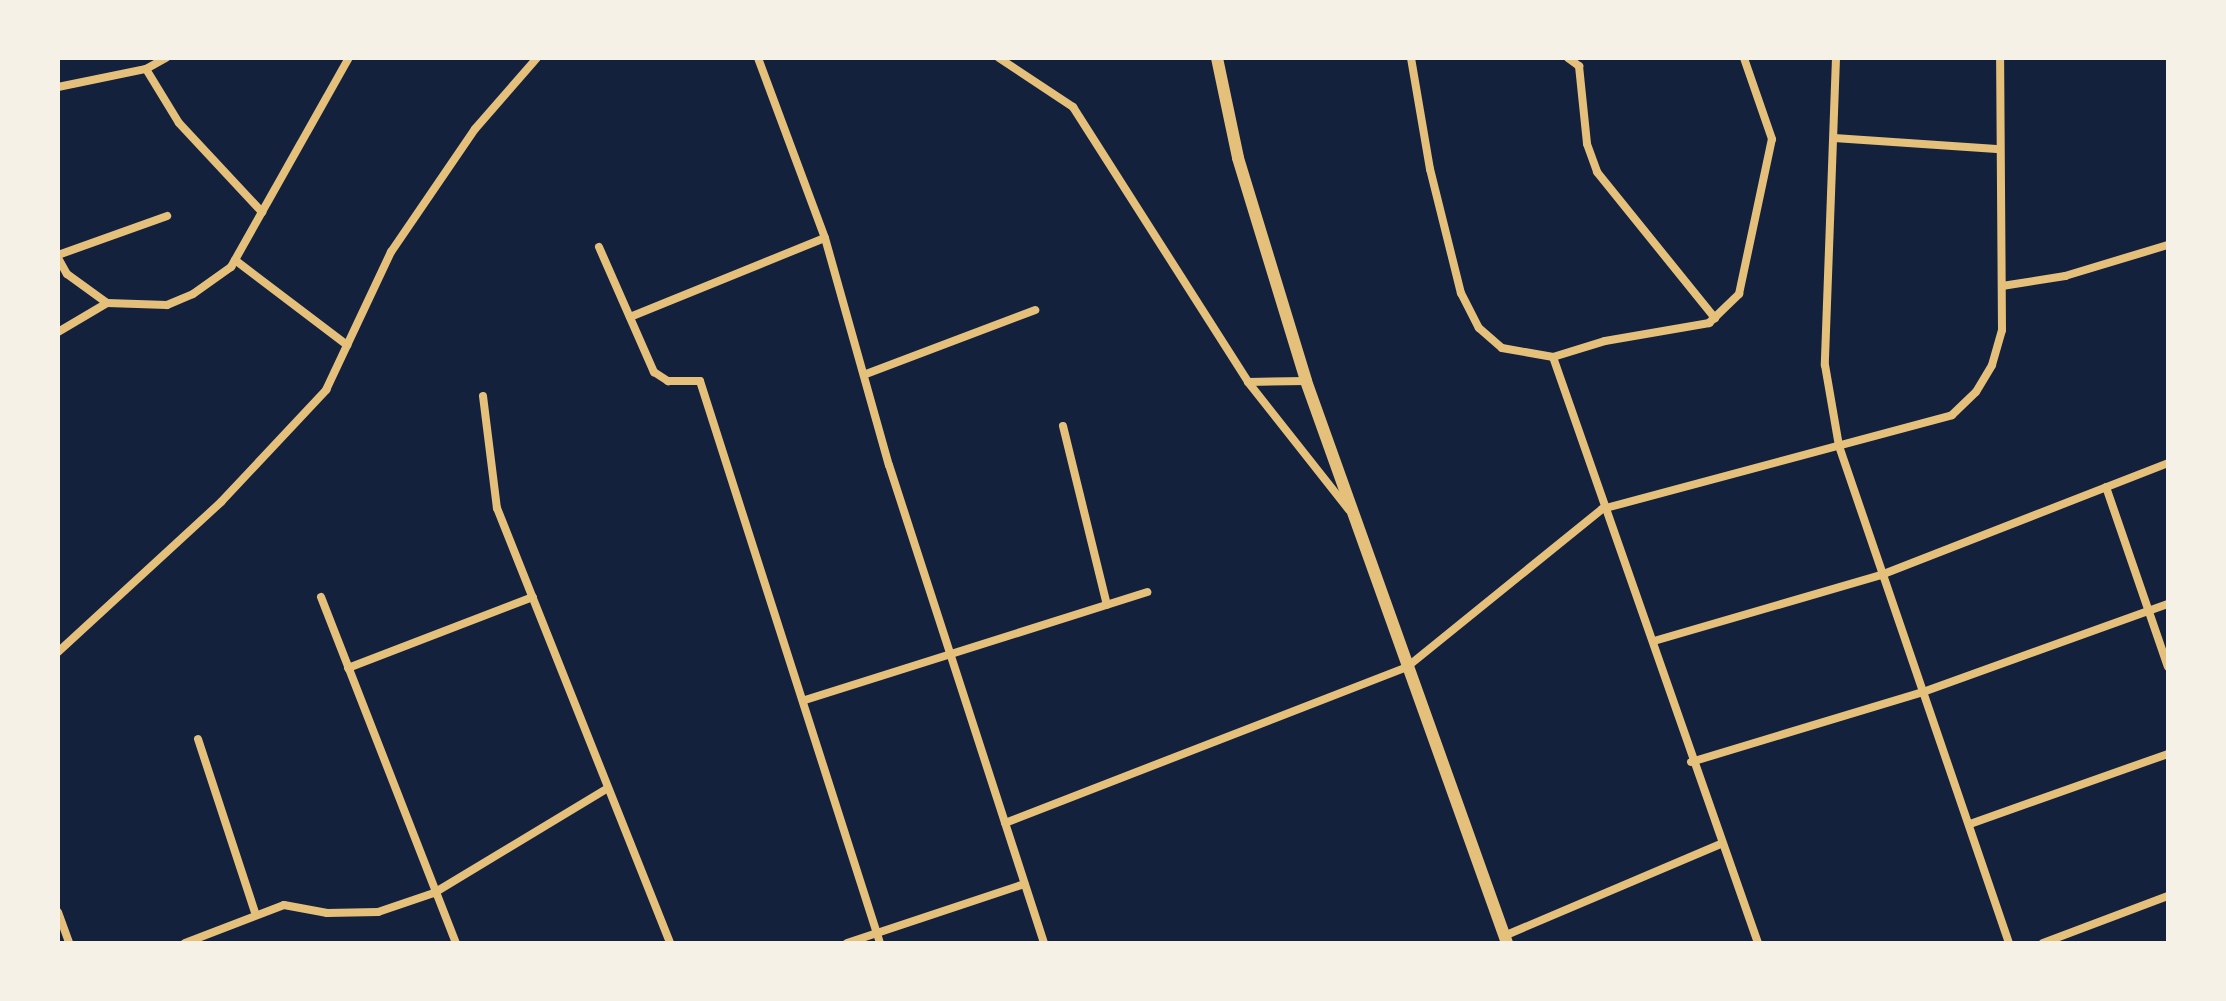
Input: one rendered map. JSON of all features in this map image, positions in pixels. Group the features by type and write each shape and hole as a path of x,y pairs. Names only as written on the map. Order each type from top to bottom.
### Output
{"street":[{"path":"58,87 146,69 166,58"},
{"path":"58,332 107,303 167,305 193,294 235,260 349,58"},
{"path":"58,652 221,502 326,390 391,252 475,129 537,58"},
{"path":"758,58 825,238 866,374 889,465 1044,943"},
{"path":"999,58 1073,107 1248,382 1352,514"},
{"path":"1217,58 1238,158 1306,381 1506,939 1721,844"},
{"path":"1411,58 1430,169 1461,293 1479,328 1502,348 1553,357 1715,318 1739,294 1772,139 1744,58"},
{"path":"1568,58 1579,66 1587,144 1597,172 1715,318"},
{"path":"1836,58 1825,365 1839,446 2009,943"},
{"path":"1005,823 1407,667 1602,509 1952,415 1976,392 1992,365 2002,330 1997,149 2000,58"},
{"path":"146,69 179,123 262,212"},
{"path":"1834,138 1997,149"},
{"path":"107,303 67,274 58,256 167,216"},
{"path":"630,317 825,238"},
{"path":"2002,286 2065,276 2168,245"},
{"path":"599,247 654,372 668,381 700,381 805,700 880,943"},
{"path":"235,260 347,345"},
{"path":"866,374 1035,310"},
{"path":"1553,357 1602,509 1654,641 1691,762 1758,943"},
{"path":"1248,382 1306,381"},
{"path":"483,396 497,508 670,943"},
{"path":"1063,426 1107,605"},
{"path":"1654,641 1881,575 2168,463"},
{"path":"2106,487 2168,667"},
{"path":"805,700 1147,592"},
{"path":"321,597 456,943"},
{"path":"348,668 533,597"},
{"path":"1691,762 1923,692 2168,604"},
{"path":"198,739 255,912"},
{"path":"1970,824 2168,754"},
{"path":"185,943 255,912 299,905 327,913 378,912 434,893 608,788"},
{"path":"847,943 1024,884"},
{"path":"2043,943 2168,896"},
{"path":"58,912 69,943"}]}
